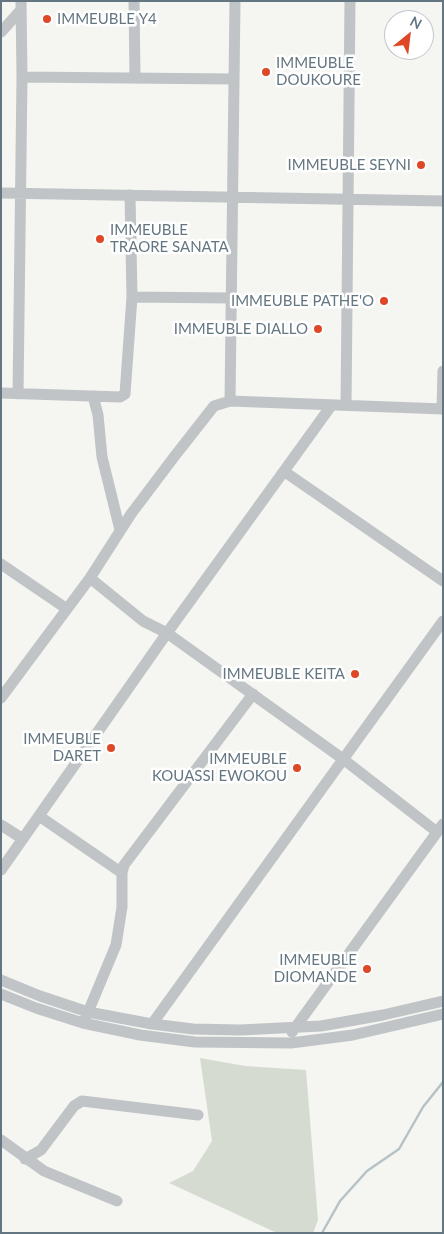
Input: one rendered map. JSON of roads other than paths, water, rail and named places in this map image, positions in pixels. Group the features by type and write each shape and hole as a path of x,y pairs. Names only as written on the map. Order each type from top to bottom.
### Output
{"street":[{"path":"134,1 135,78"},
{"path":"230,401 235,1"},
{"path":"346,405 350,1"},
{"path":"1,32 21,6"},
{"path":"18,394 22,77 21,6"},
{"path":"22,77 233,79"},
{"path":"1,193 443,201"},
{"path":"1,393 120,397 125,394 132,297 130,196"},
{"path":"132,297 230,298"},
{"path":"1,698 90,578 120,530 214,406 230,401 442,409 443,371"},
{"path":"93,396 99,422 102,458 120,530"},
{"path":"1,870 167,632 332,406"},
{"path":"285,472 443,581"},
{"path":"1,564 67,609"},
{"path":"90,578 143,621 167,632 440,828 293,1028 291,1043"},
{"path":"152,1024 443,621"},
{"path":"83,1023 116,946 122,907 122,873 124,865 253,694"},
{"path":"39,816 122,873"},
{"path":"1,825 23,839"},
{"path":"1,980 40,996 88,1012 152,1024 193,1029 293,1028 383,1015 443,1001"},
{"path":"1,994 36,1008 83,1023 140,1035 194,1042 291,1043 353,1035 443,1014"},
{"path":"25,1159 41,1150 74,1106 82,1100 198,1115"},
{"path":"1,1140 25,1159 53,1175 117,1201"}],"waterway":[{"path":"322,1233 340,1201 367,1171 399,1149 423,1107 443,1082"}],"place":[{"name":"IMMEUBLE Y4","path":"47,19"},
{"name":"IMMEUBLE DOUKOURE","path":"266,72"},
{"name":"IMMEUBLE SEYNI","path":"421,165"},
{"name":"IMMEUBLE TRAORE SANATA","path":"100,239"},
{"name":"IMMEUBLE PATHE'O","path":"384,301"},
{"name":"IMMEUBLE DIALLO","path":"318,329"},
{"name":"IMMEUBLE KEITA","path":"355,674"},
{"name":"IMMEUBLE DARET","path":"111,748"},
{"name":"IMMEUBLE KOUASSI EWOKOU","path":"297,768"},
{"name":"IMMEUBLE DIOMANDE","path":"367,969"}]}
